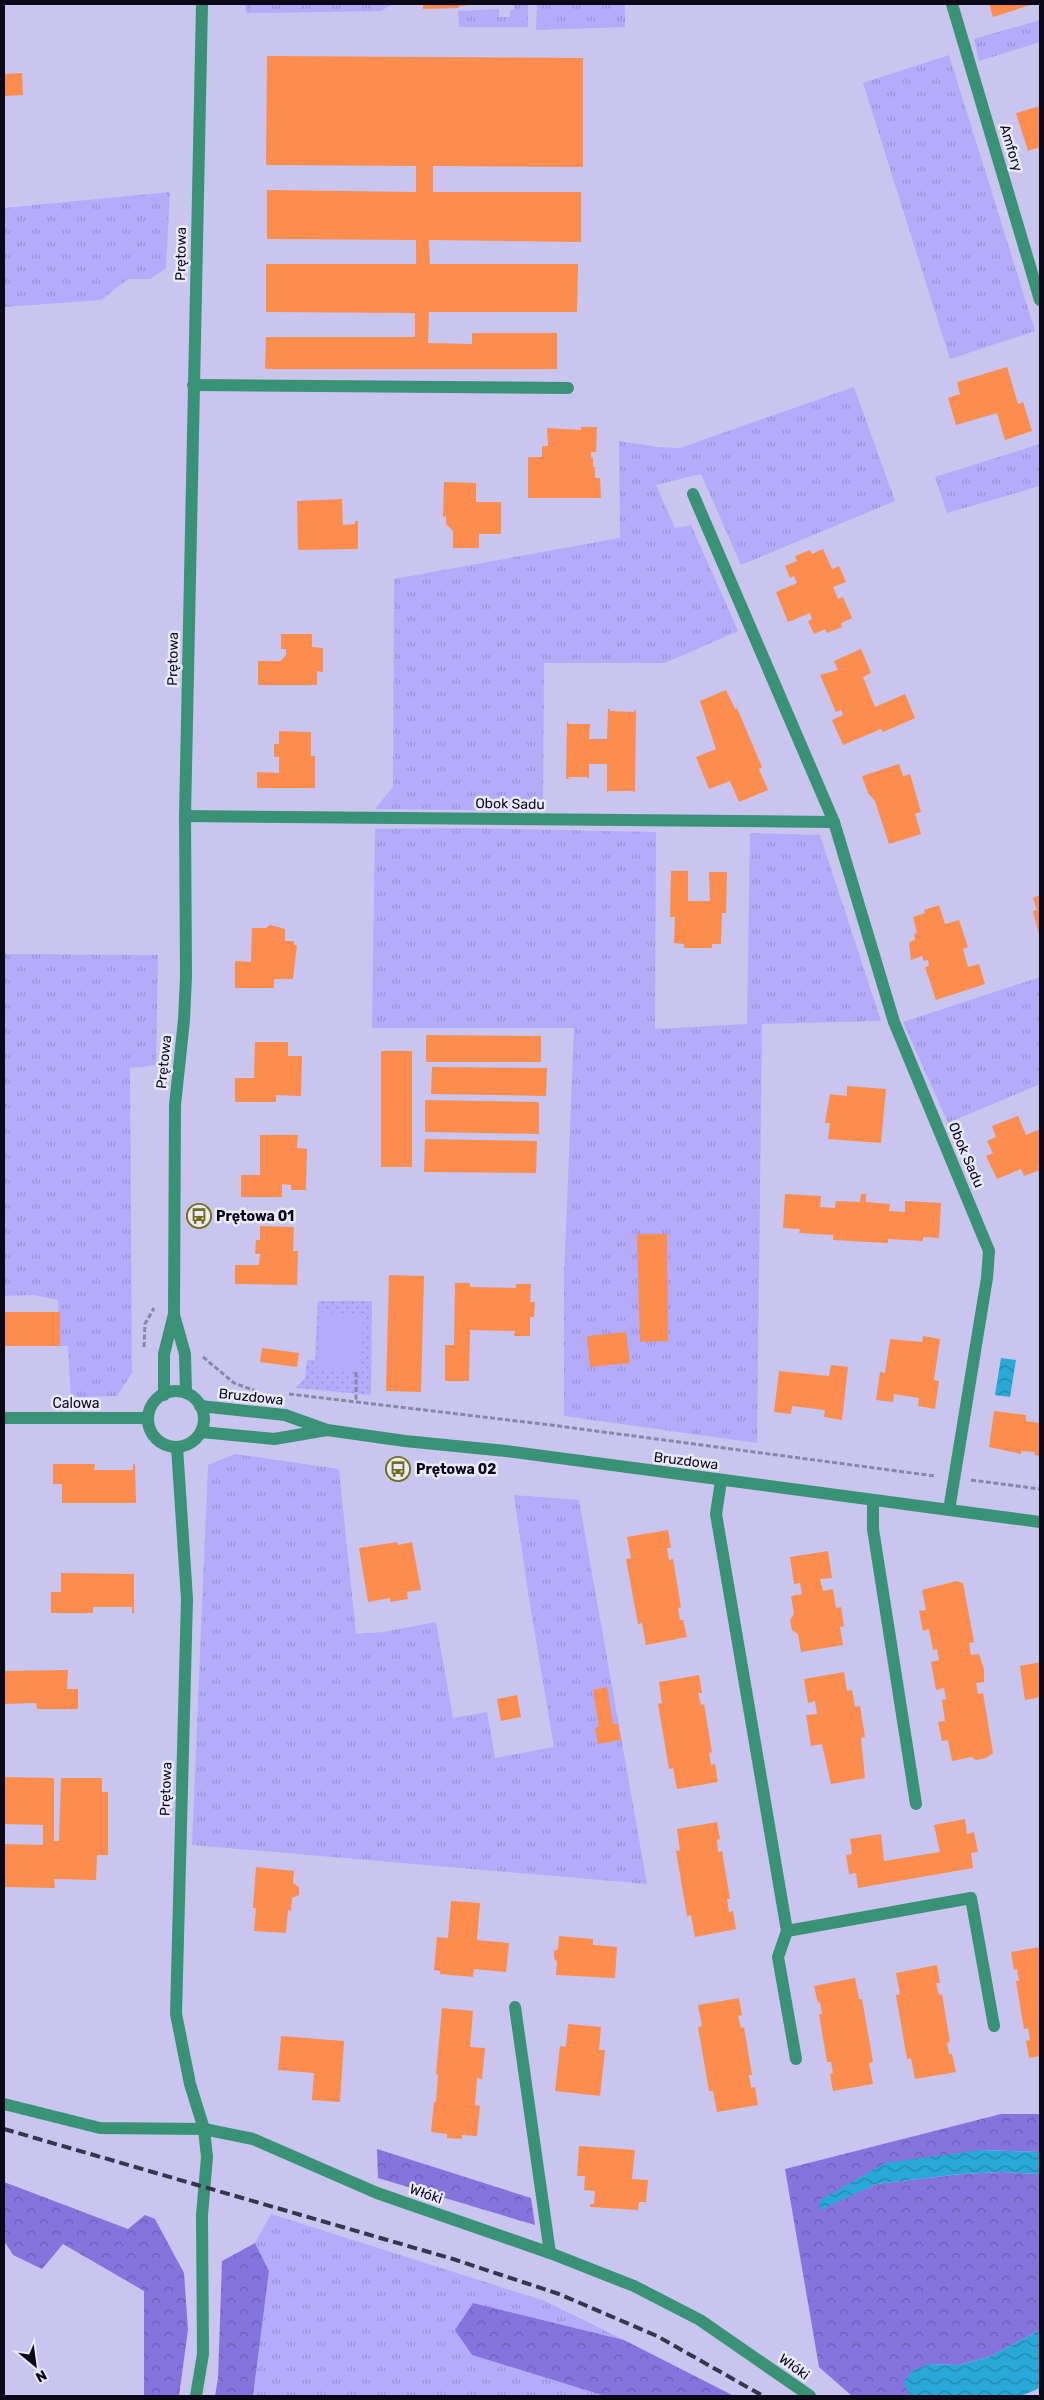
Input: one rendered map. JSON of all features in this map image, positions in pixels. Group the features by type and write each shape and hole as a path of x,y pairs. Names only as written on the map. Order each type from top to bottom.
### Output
{"street":[{"name":"Prętowa","path":"164,1395 164,1354 174,1314 175,1104 184,1020 186,977 185,816 202,4"},
{"name":"Amfory","path":"952,4 1040,300"},
{"path":"193,385 568,388"},
{"name":"Obok Sadu","path":"693,494 834,822 894,1022 989,1250 987,1278 950,1510"},
{"name":"Obok Sadu","path":"185,816 834,822"},
{"name":"Prętowa","path":"174,1314 185,1354 186,1394"},
{"path":"175,1392 186,1394 196,1400 200,1406 204,1419 201,1432 190,1444 177,1447 158,1440 152,1433 148,1418 152,1405 164,1395 175,1392"},
{"name":"Bruzdowa","path":"200,1406 285,1415 327,1430 1040,1522"},
{"name":"Calowa","path":"4,1418 148,1418"},
{"name":"Bruzdowa","path":"201,1432 274,1438 327,1430"},
{"name":"Prętowa","path":"177,1447 187,1599 176,2014 190,2084 204,2129 207,2157 202,2215 203,2354 196,2396"},
{"path":"721,1481 716,1514 787,1931 778,1957 796,2060"},
{"path":"873,1500 872,1529 916,1804"},
{"path":"787,1931 971,1898 994,2026"},
{"path":"515,2007 550,2253"},
{"name":"Włóki","path":"4,2104 100,2128 204,2129 253,2139 377,2193 550,2253 634,2286 670,2304 716,2332 810,2396"}],"path":[{"path":"199,1354 208,1359 234,1383 259,1392"},
{"path":"356,1372 356,1401"},
{"path":"288,1394 356,1401 1040,1489"}],"green space":[{"path":"246,4 393,4 381,11 246,13"},
{"path":"514,4 528,4 528,27 459,27 458,11 499,9 499,17 510,17 510,10 514,10"},
{"path":"537,4 625,4 625,27 536,30"},
{"path":"1040,20 1040,42 979,61 974,39"},
{"path":"949,55 1035,331 950,359 863,83"},
{"path":"170,192 166,268 150,279 128,279 101,300 4,307 4,208"},
{"path":"854,387 895,501 741,565 701,474 656,485 675,528 691,525 738,631 665,663 544,663 543,811 375,809 393,787 394,579 620,538 619,441 657,447 680,448"},
{"path":"1040,444 1040,486 947,513 935,477"},
{"path":"464,828 656,832 655,1029 747,1024 750,833 820,835 881,1021 762,1024 757,1443 564,1416 564,1277 574,1028 372,1028 375,829"},
{"path":"4,954 158,955 156,1065 130,1068 132,1373 117,1396 71,1397 68,1346 60,1346 58,1300 33,1295 4,1296"},
{"path":"1040,977 1040,1084 948,1123 903,1022"},
{"path":"318,1301 372,1301 371,1395 296,1388 305,1378 307,1360 315,1360"},
{"path":"320,1312 363,1314 361,1372 317,1370"},
{"path":"235,1454 339,1469 356,1634 383,1632 436,1622 453,1718 487,1712 495,1758 554,1747 514,1495 579,1500 647,1884 192,1845 208,1465"},
{"path":"1001,2114 1040,2114 1040,2152 981,2150 820,2200 820,2209 876,2184 961,2174 1001,2172 1040,2174 1040,2330 989,2357 959,2365 928,2364 908,2393 912,2396 852,2396 819,2367 785,2169"},
{"path":"377,2149 531,2198 535,2225 378,2178"},
{"path":"4,2182 128,2229 145,2215 155,2219 184,2273 188,2330 179,2396 144,2396 144,2291 63,2244 42,2269 13,2255 4,2241"},
{"path":"271,2214 545,2301 624,2340 473,2303 472,2355 605,2396 253,2396 269,2271 255,2243"},
{"path":"255,2243 269,2271 253,2396 215,2396 218,2378 222,2261"},
{"path":"473,2303 624,2340 734,2396 605,2396 472,2355 455,2330"}],"water":[{"path":"1001,1358 1016,1360 1010,1397 995,1395"},
{"path":"981,2150 1040,2152 1040,2174 1001,2172 961,2174 876,2184 820,2210 820,2200 885,2163"},
{"path":"1040,2330 1040,2388 1021,2396 912,2396 908,2393 904,2381 912,2371 928,2364 959,2365 989,2357"}],"building":[{"path":"423,4 471,5 458,6 459,8 423,9"},
{"path":"989,4 1033,4 993,17"},
{"path":"267,56 583,58 583,167 433,166 433,192 581,192 581,242 429,240 430,264 578,264 577,312 429,312 428,343 472,344 472,333 557,333 557,369 265,369 266,337 415,337 415,313 266,312 266,264 416,264 416,240 267,239 267,190 416,192 416,166 266,165"},
{"path":"22,73 23,95 4,96 4,74"},
{"path":"1040,106 1040,147 1028,151 1016,113"},
{"path":"1007,367 1018,404 1023,402 1032,431 1005,440 997,413 956,425 948,398 960,394 957,382"},
{"path":"581,427 597,427 596,452 591,452 591,457 593,458 593,467 595,467 595,478 600,478 601,498 528,498 528,457 542,457 542,446 548,446 547,428 581,430"},
{"path":"444,482 476,483 476,502 501,502 501,534 479,534 479,548 453,548 453,531 446,524 446,516 443,517"},
{"path":"342,499 343,525 355,524 355,521 358,521 358,549 298,550 297,501"},
{"path":"823,549 832,569 839,566 846,582 833,587 838,599 843,597 852,618 841,623 842,627 827,633 825,629 814,634 808,621 812,619 810,613 788,622 776,592 797,583 794,576 790,578 785,566 797,561 795,556 810,550 812,554"},
{"path":"281,634 312,634 312,647 323,648 323,672 317,671 317,685 258,685 258,661 281,661 286,655 286,649 281,649"},
{"path":"861,649 871,673 863,677 875,707 905,694 915,718 883,732 881,729 843,745 832,720 843,715 841,710 836,712 820,675 838,670 834,661"},
{"path":"726,690 735,709 737,708 762,767 759,769 768,790 739,802 730,781 709,789 696,757 716,749 700,701"},
{"path":"608,709 610,711 634,712 636,709 635,793 633,791 609,791 607,793 607,764 589,764 589,779 587,777 568,777 569,779 566,779 567,721 569,724 590,724 589,739 607,739"},
{"path":"279,731 311,732 311,756 315,756 315,788 257,788 257,772 279,773 279,757 274,757 274,744 279,744"},
{"path":"899,764 903,776 910,774 921,812 915,814 921,834 889,844 875,801 868,793 862,776"},
{"path":"671,871 688,871 688,901 710,901 709,872 727,872 726,913 722,913 721,944 712,944 712,948 684,948 684,944 674,943 675,917 670,917"},
{"path":"1040,895 1040,939 1033,911 1037,910 1033,898"},
{"path":"939,905 945,924 959,920 968,947 963,949 968,967 979,964 985,984 936,1000 925,967 929,966 928,960 924,961 922,956 911,960 909,942 915,940 914,934 917,933 913,917 925,913 924,910"},
{"path":"270,925 285,929 285,941 294,941 294,945 297,945 293,979 274,979 274,988 235,988 235,961 251,962 252,928 266,928"},
{"path":"426,1035 541,1036 541,1062 426,1062"},
{"path":"255,1042 288,1042 288,1056 302,1056 301,1096 276,1095 276,1102 235,1102 235,1078 254,1078"},
{"path":"381,1051 412,1051 412,1167 381,1167"},
{"path":"432,1067 547,1068 546,1096 431,1094"},
{"path":"847,1086 886,1089 881,1143 828,1139 830,1123 825,1123 830,1094 847,1096"},
{"path":"425,1100 539,1102 539,1134 425,1132"},
{"path":"1018,1116 1026,1135 1040,1129 1040,1165 1038,1165 1040,1170 1024,1176 1021,1169 997,1179 986,1156 993,1153 987,1141 996,1137 992,1126"},
{"path":"260,1135 298,1135 297,1148 307,1149 306,1190 291,1190 291,1185 282,1184 282,1197 241,1197 241,1175 260,1175"},
{"path":"425,1139 537,1141 536,1173 424,1172"},
{"path":"785,1194 821,1196 820,1207 835,1208 836,1201 860,1202 861,1194 866,1194 866,1202 890,1204 889,1211 905,1212 905,1201 941,1203 939,1238 923,1237 923,1241 888,1239 888,1243 833,1240 833,1235 799,1233 800,1229 783,1228"},
{"path":"260,1226 294,1227 293,1251 298,1251 297,1285 235,1284 235,1265 259,1265 260,1254 255,1254 256,1240 260,1240"},
{"path":"637,1234 667,1234 668,1341 640,1342"},
{"path":"389,1275 424,1276 421,1392 386,1391"},
{"path":"455,1283 470,1283 470,1287 516,1288 516,1284 531,1284 530,1302 535,1302 534,1317 530,1317 530,1336 514,1336 515,1331 470,1330 469,1381 445,1381 445,1345 454,1345"},
{"path":"4,1312 60,1312 60,1346 4,1346"},
{"path":"626,1332 630,1363 590,1367 587,1336"},
{"path":"923,1336 940,1339 934,1380 939,1381 935,1409 918,1406 919,1398 894,1394 893,1402 876,1400 880,1372 885,1373 890,1339 922,1342"},
{"path":"262,1348 299,1353 297,1367 260,1362"},
{"path":"831,1365 848,1367 842,1420 824,1417 825,1410 792,1406 791,1414 774,1412 779,1371 829,1376"},
{"path":"994,1411 1026,1415 1026,1421 1040,1423 1040,1456 1034,1455 1035,1452 1021,1451 1021,1454 989,1447"},
{"path":"53,1464 95,1464 94,1470 133,1470 133,1464 135,1464 136,1503 62,1503 62,1484 53,1484"},
{"path":"668,1530 671,1548 667,1548 669,1560 673,1559 681,1607 678,1608 680,1620 683,1620 687,1637 646,1645 642,1623 638,1624 626,1559 631,1558 627,1537"},
{"path":"397,1542 398,1545 412,1542 421,1590 407,1592 408,1599 390,1602 390,1598 368,1602 359,1548"},
{"path":"828,1551 832,1578 820,1579 823,1591 833,1589 836,1608 841,1607 844,1626 840,1627 843,1645 801,1652 798,1634 792,1630 790,1620 794,1614 791,1596 802,1594 800,1583 794,1584 790,1557"},
{"path":"61,1573 134,1574 134,1613 132,1613 132,1607 93,1607 93,1613 51,1613 51,1592 61,1592"},
{"path":"956,1581 963,1583 974,1642 969,1643 971,1655 979,1654 984,1669 984,1682 976,1683 978,1694 983,1693 993,1753 986,1758 976,1760 972,1757 952,1761 948,1740 942,1741 938,1722 945,1721 942,1700 946,1699 944,1688 936,1690 931,1662 939,1660 937,1649 933,1650 929,1629 923,1631 919,1611 926,1610 922,1590"},
{"path":"1040,1662 1040,1697 1025,1700 1020,1666"},
{"path":"68,1670 67,1689 78,1689 78,1709 37,1709 36,1703 4,1704 4,1671"},
{"path":"844,1672 847,1691 852,1690 855,1707 860,1706 865,1737 861,1738 865,1778 831,1784 822,1744 811,1746 806,1715 817,1714 815,1701 808,1703 804,1679"},
{"path":"699,1675 702,1693 698,1693 701,1705 704,1704 712,1752 709,1753 711,1765 715,1764 718,1782 677,1789 673,1768 669,1769 658,1704 662,1703 659,1682"},
{"path":"607,1687 613,1724 618,1724 621,1740 598,1744 595,1728 599,1726 593,1690"},
{"path":"517,1695 521,1717 501,1721 497,1699"},
{"path":"4,1777 54,1778 54,1841 59,1841 61,1778 102,1778 102,1792 108,1792 108,1855 97,1855 96,1880 54,1879 55,1888 4,1887 4,1844 43,1845 43,1825 4,1824"},
{"path":"965,1819 967,1834 974,1832 978,1852 971,1853 973,1868 858,1888 856,1873 849,1874 846,1855 852,1854 850,1839 881,1834 884,1861 940,1852 934,1825"},
{"path":"717,1822 720,1839 717,1840 718,1852 722,1851 730,1899 727,1899 729,1912 733,1911 736,1929 695,1937 691,1915 687,1916 676,1851 680,1850 677,1829"},
{"path":"256,1867 294,1871 293,1883 299,1887 299,1895 292,1898 291,1911 288,1910 286,1933 254,1931 256,1908 253,1908"},
{"path":"451,1901 480,1903 477,1940 509,1943 506,1972 474,1969 473,1977 440,1974 440,1971 434,1970 437,1937 448,1938"},
{"path":"559,1936 593,1939 593,1945 617,1947 615,1978 556,1975 557,1962 554,1958 554,1951 558,1949"},
{"path":"1040,1947 1040,2056 1029,2058 1026,2041 1030,2040 1028,2028 1024,2029 1016,1981 1019,1981 1017,1969 1014,1970 1011,1952"},
{"path":"937,1965 940,1983 936,1983 939,1995 942,1994 950,2042 947,2043 949,2054 952,2054 956,2072 915,2079 911,2058 907,2059 896,1995 900,1994 896,1973"},
{"path":"855,1978 859,1999 862,1999 873,2062 869,2063 873,2084 833,2091 830,2074 833,2073 831,2062 827,2062 819,2014 822,2014 820,2002 818,2003 814,1986"},
{"path":"739,1998 742,2015 738,2016 741,2028 744,2027 752,2075 749,2075 751,2088 755,2087 758,2105 717,2112 713,2091 709,2091 698,2027 702,2026 698,2005"},
{"path":"442,2008 473,2011 470,2047 485,2048 482,2079 477,2078 475,2105 480,2106 477,2136 462,2135 462,2139 447,2138 447,2134 431,2132 434,2102 436,2102 438,2075 436,2074"},
{"path":"568,2024 601,2027 599,2050 605,2050 600,2096 555,2091 560,2046 566,2047"},
{"path":"281,2036 344,2041 340,2102 312,2100 314,2073 278,2070"},
{"path":"579,2146 635,2150 632,2179 648,2180 646,2202 639,2202 638,2210 590,2207 590,2204 594,2204 595,2191 584,2190 585,2176 577,2176"}],"railway":[{"path":"4,2129 453,2259 559,2294 657,2336 763,2396"}],"place":[{"name":"Prętowa 01","path":"199,1216"},
{"name":"Prętowa 02","path":"398,1469"}]}
